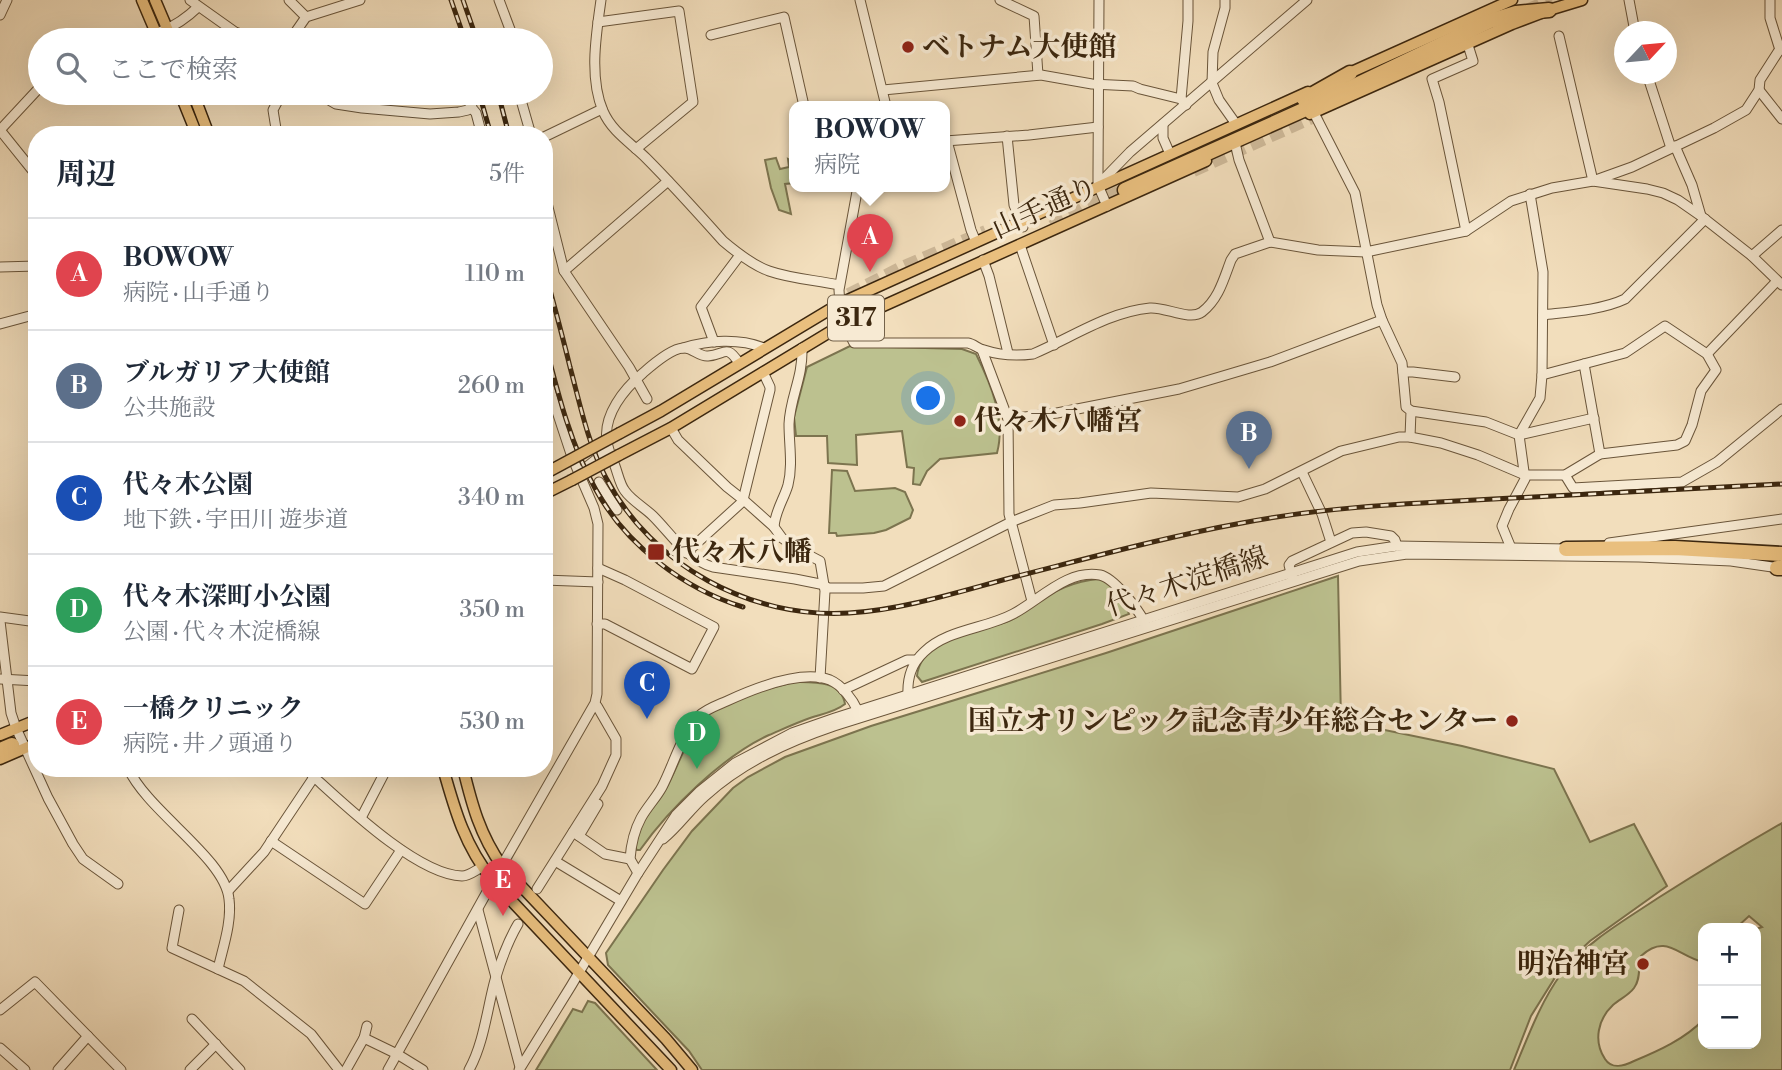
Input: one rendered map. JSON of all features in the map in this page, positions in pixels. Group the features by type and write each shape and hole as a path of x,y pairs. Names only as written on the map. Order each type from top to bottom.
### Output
{"highway":[{"path":"1350,73 1274,115 1123,186 1310,107 1490,21 1516,13 1549,10"},
{"path":"1566,549 1675,548 1781,565"}],"main road":[{"path":"142,0 153,28"},
{"path":"155,0 167,28"},
{"name":"山手通り","path":"553,489 614,452 671,428 844,324 1468,45 1549,10 1582,0"},
{"name":"山手通り","path":"553,469 662,411 839,304 1022,224 1098,186 1506,1"},
{"path":"185,105 193,126"},
{"path":"197,105 205,126"},
{"path":"1022,224 1061,210 1068,217 1066,225"},
{"path":"876,286 874,295 880,299 905,288 940,280"},
{"path":"0,758 9,741 28,727"},
{"path":"9,741 28,742"},
{"path":"446,777 461,829 482,867 671,1070"},
{"path":"465,777 475,817 502,866 666,1039 692,1070"}],"street":[{"path":"0,16 7,0"},
{"path":"289,0 306,17"},
{"path":"298,28 306,17 358,0"},
{"path":"499,0 508,28"},
{"path":"601,0 595,62 597,86 602,109 614,129 668,181 723,241 740,255 765,270 839,285"},
{"path":"860,0 885,101"},
{"path":"1000,0 1034,16 1038,75"},
{"path":"1099,0 1098,186 1107,206"},
{"path":"1183,102 1188,0"},
{"path":"1226,0 1213,52 1212,83 1219,100 1236,124"},
{"path":"1098,186 1120,161 1163,124 1183,102 1212,83 1307,0"},
{"path":"1629,0 1633,21"},
{"path":"857,192 839,285 839,304 844,324 854,343 968,343 982,350 1033,354 1132,311 1153,308 1168,309 1190,316 1200,313 1216,299 1235,254 1270,242 1318,250 1366,252 1466,231 1511,201 1593,181 1632,167 1746,110 1759,90 1760,80 1781,50 1770,18 1770,0"},
{"path":"169,28 184,21 194,2 230,28"},
{"path":"598,22 679,11 693,102 636,149"},
{"path":"711,35 784,18 803,101"},
{"path":"1559,36 1593,181"},
{"path":"1466,231 1432,79 1473,61 1468,45"},
{"path":"883,90 1038,75 1133,86 1183,102"},
{"path":"1651,84 1673,147 1692,185 1703,217"},
{"path":"1759,90 1782,119"},
{"path":"28,100 0,130 28,165"},
{"path":"276,105 273,110 276,126"},
{"path":"344,105 439,114 465,111 471,107 476,113 479,126"},
{"path":"522,105 528,126"},
{"path":"553,133 602,109"},
{"path":"1314,113 1355,193 1382,320 1402,363 1406,407 1411,411 1486,422 1519,435 1594,418"},
{"path":"1163,124 1163,138 1170,154"},
{"path":"950,141 1098,127"},
{"path":"1007,136 1014,205 1022,224"},
{"path":"1236,147 1270,242"},
{"path":"950,155 971,230 981,240"},
{"path":"564,271 668,181"},
{"path":"1593,181 1663,193 1703,217 1752,256 1780,283 1707,354"},
{"path":"1511,548 1502,526 1525,479 1519,435 1540,398 1542,375 1543,272 1531,194"},
{"path":"1543,316 1578,311 1625,299 1703,217"},
{"path":"553,227 564,271 629,366 647,399"},
{"path":"1752,256 1782,230"},
{"path":"1020,245 1054,345"},
{"path":"714,342 701,307 740,255"},
{"path":"983,260 1008,353"},
{"path":"0,267 28,266"},
{"path":"0,324 28,316"},
{"path":"1008,419 1057,413 1179,388 1270,362 1382,320"},
{"path":"764,348 743,342 714,342 682,348 658,361 636,379 618,401 609,419 606,438 614,452 625,491 652,515 686,553 700,563 795,579 828,588 884,586 1011,522 1054,505 1151,493 1238,497 1265,489 1341,451 1399,436 1441,443 1525,475 1565,475 1600,454 1677,445 1685,441 1701,391 1716,370 1707,354 1665,326 1625,353 1542,375"},
{"path":"682,348 704,356 727,351 739,363"},
{"path":"774,527 776,512 788,486 791,466 789,425 802,363 802,348"},
{"path":"982,350 1008,419 1011,522 1032,601"},
{"path":"1584,364 1600,454"},
{"path":"686,553 743,500 770,390 763,372"},
{"path":"1403,372 1455,377"},
{"path":"388,1070 595,704 598,524 597,517 575,476 572,457 553,399"},
{"path":"1565,475 1573,488 1682,482 1710,467 1782,409"},
{"path":"1410,437 1411,411"},
{"path":"671,428 678,440 774,527 789,544 820,561 824,586 820,678"},
{"path":"553,464 572,457"},
{"path":"1302,472 1324,519 1331,542"},
{"path":"599,482 617,510"},
{"name":"代々木淀橋線","path":"659,842 722,782 757,758 789,742 1292,577 1357,552 1397,546 1566,549 1782,519"},
{"path":"1292,577 1289,565 1292,561 1352,533 1391,536 1397,546"},
{"name":"代々木淀橋線","path":"519,1069 669,825 688,803 735,763 792,733 1144,621 1292,577 1359,561 1408,554 1705,559 1781,565"},
{"path":"597,624 605,624 692,669 714,627 598,568"},
{"path":"908,696 910,670 931,645 1014,614 1065,581 1080,576 1106,576 1136,608 1144,621"},
{"path":"553,580 598,582"},
{"path":"28,621 0,619 3,678 11,713 9,741 28,769"},
{"path":"843,690 907,660 916,660"},
{"path":"3,678 28,680"},
{"path":"638,873 630,859 641,818 662,788 679,748 701,714 763,685 799,678 820,678 835,683 858,711"},
{"path":"576,834 616,755 616,740 597,706"},
{"path":"33,777 83,859 118,884"},
{"path":"135,777 144,794 156,808 214,867 228,891 229,913 218,969"},
{"path":"228,891 264,852 314,777 401,850 438,869 460,876 467,876 482,867"},
{"path":"361,818 382,777"},
{"path":"537,889 598,804"},
{"path":"576,834 605,854 630,859"},
{"path":"271,841 365,904 401,850"},
{"path":"555,861 621,901"},
{"path":"179,910 172,948 244,981 306,1028 339,1070"},
{"path":"478,910 519,1069"},
{"path":"469,1070 481,1037 495,979 510,938 519,924"},
{"path":"0,1010 35,982 121,1070"},
{"path":"192,1018 240,1070"},
{"path":"346,1070 364,1038 367,1026"},
{"path":"58,1070 89,1036"},
{"path":"364,1038 423,1070"},
{"path":"190,1070 216,1044"},
{"path":"0,1048 24,1070"}],"green space":[{"path":"776,158 780,169 789,167 789,184 785,184 791,214 779,210 765,160"},
{"path":"850,346 962,349 976,354 996,402 1000,428 997,453 940,459 927,471 920,485 913,484 914,468 907,467 902,431 856,435 857,465 828,463 827,436 796,436 794,417 807,367"},
{"path":"832,470 847,471 855,491 895,488 905,492 913,510 910,518 874,533 837,536 836,533 829,533"},
{"path":"1338,576 1341,721 1462,746 1554,769 1590,842 1634,824 1667,886 1590,941 1561,968 1531,1016 1510,1070 702,1070 689,1051 608,965 606,953 692,831 733,788 785,757 871,726 1106,653"},
{"path":"1099,579 1115,587 1129,614 922,682 917,676 921,663 929,652 941,644 1011,620 1062,588"},
{"path":"794,682 832,686 838,690 845,704 751,744 698,785 640,850 637,850 635,847 644,820 663,794 693,733 704,718 734,700"},
{"name":"明治神宮","path":"1782,823 1782,1070 1514,1070 1547,997 1571,962 1607,932","holes":["1749,916 1761,923 1761,1049 1698,1049 1698,1025 1680,1039 1630,1063 1615,1066 1605,1059 1598,1038 1601,1023 1613,1005 1630,993 1636,984 1641,956 1650,949 1665,946 1698,960 1698,923 1741,923"]},
{"path":"588,1001 595,1003 657,1070 536,1070 573,1009 582,1012"}],"tunnel":[{"path":"1527,11 1552,0"},
{"path":"1193,170 1325,111"},
{"path":"1052,227 1125,190"},
{"path":"849,295 902,268 986,232"},
{"path":"10,739 28,732"}],"railway":[{"path":"451,0 461,28"},
{"path":"463,0 473,28"},
{"path":"482,105 488,126"},
{"path":"501,105 507,126"},
{"path":"553,302 589,438 606,478 626,509 650,537 677,561 708,581 741,596 776,607 812,613 849,613 890,608 1156,541 1300,514 1416,503 1782,484"},
{"path":"553,374 587,472 623,529 678,577 743,607"}],"place":[{"name":"ベトナム大使館","path":"908,47"},
{"name":"BOWOW","path":"870,272"},
{"name":"代々木八幡宮","path":"960,421"},
{"name":"ブルガリア大使館","path":"1249,469"},
{"name":"代々木八幡","path":"656,552"},
{"name":"代々木公園","path":"647,719"},
{"name":"国立オリンピック記念青少年総合センター","path":"1512,721"},
{"name":"代々木深町小公園","path":"697,769"},
{"name":"一橋クリニック","path":"503,916"},
{"name":"明治神宮","path":"1643,964"}]}
